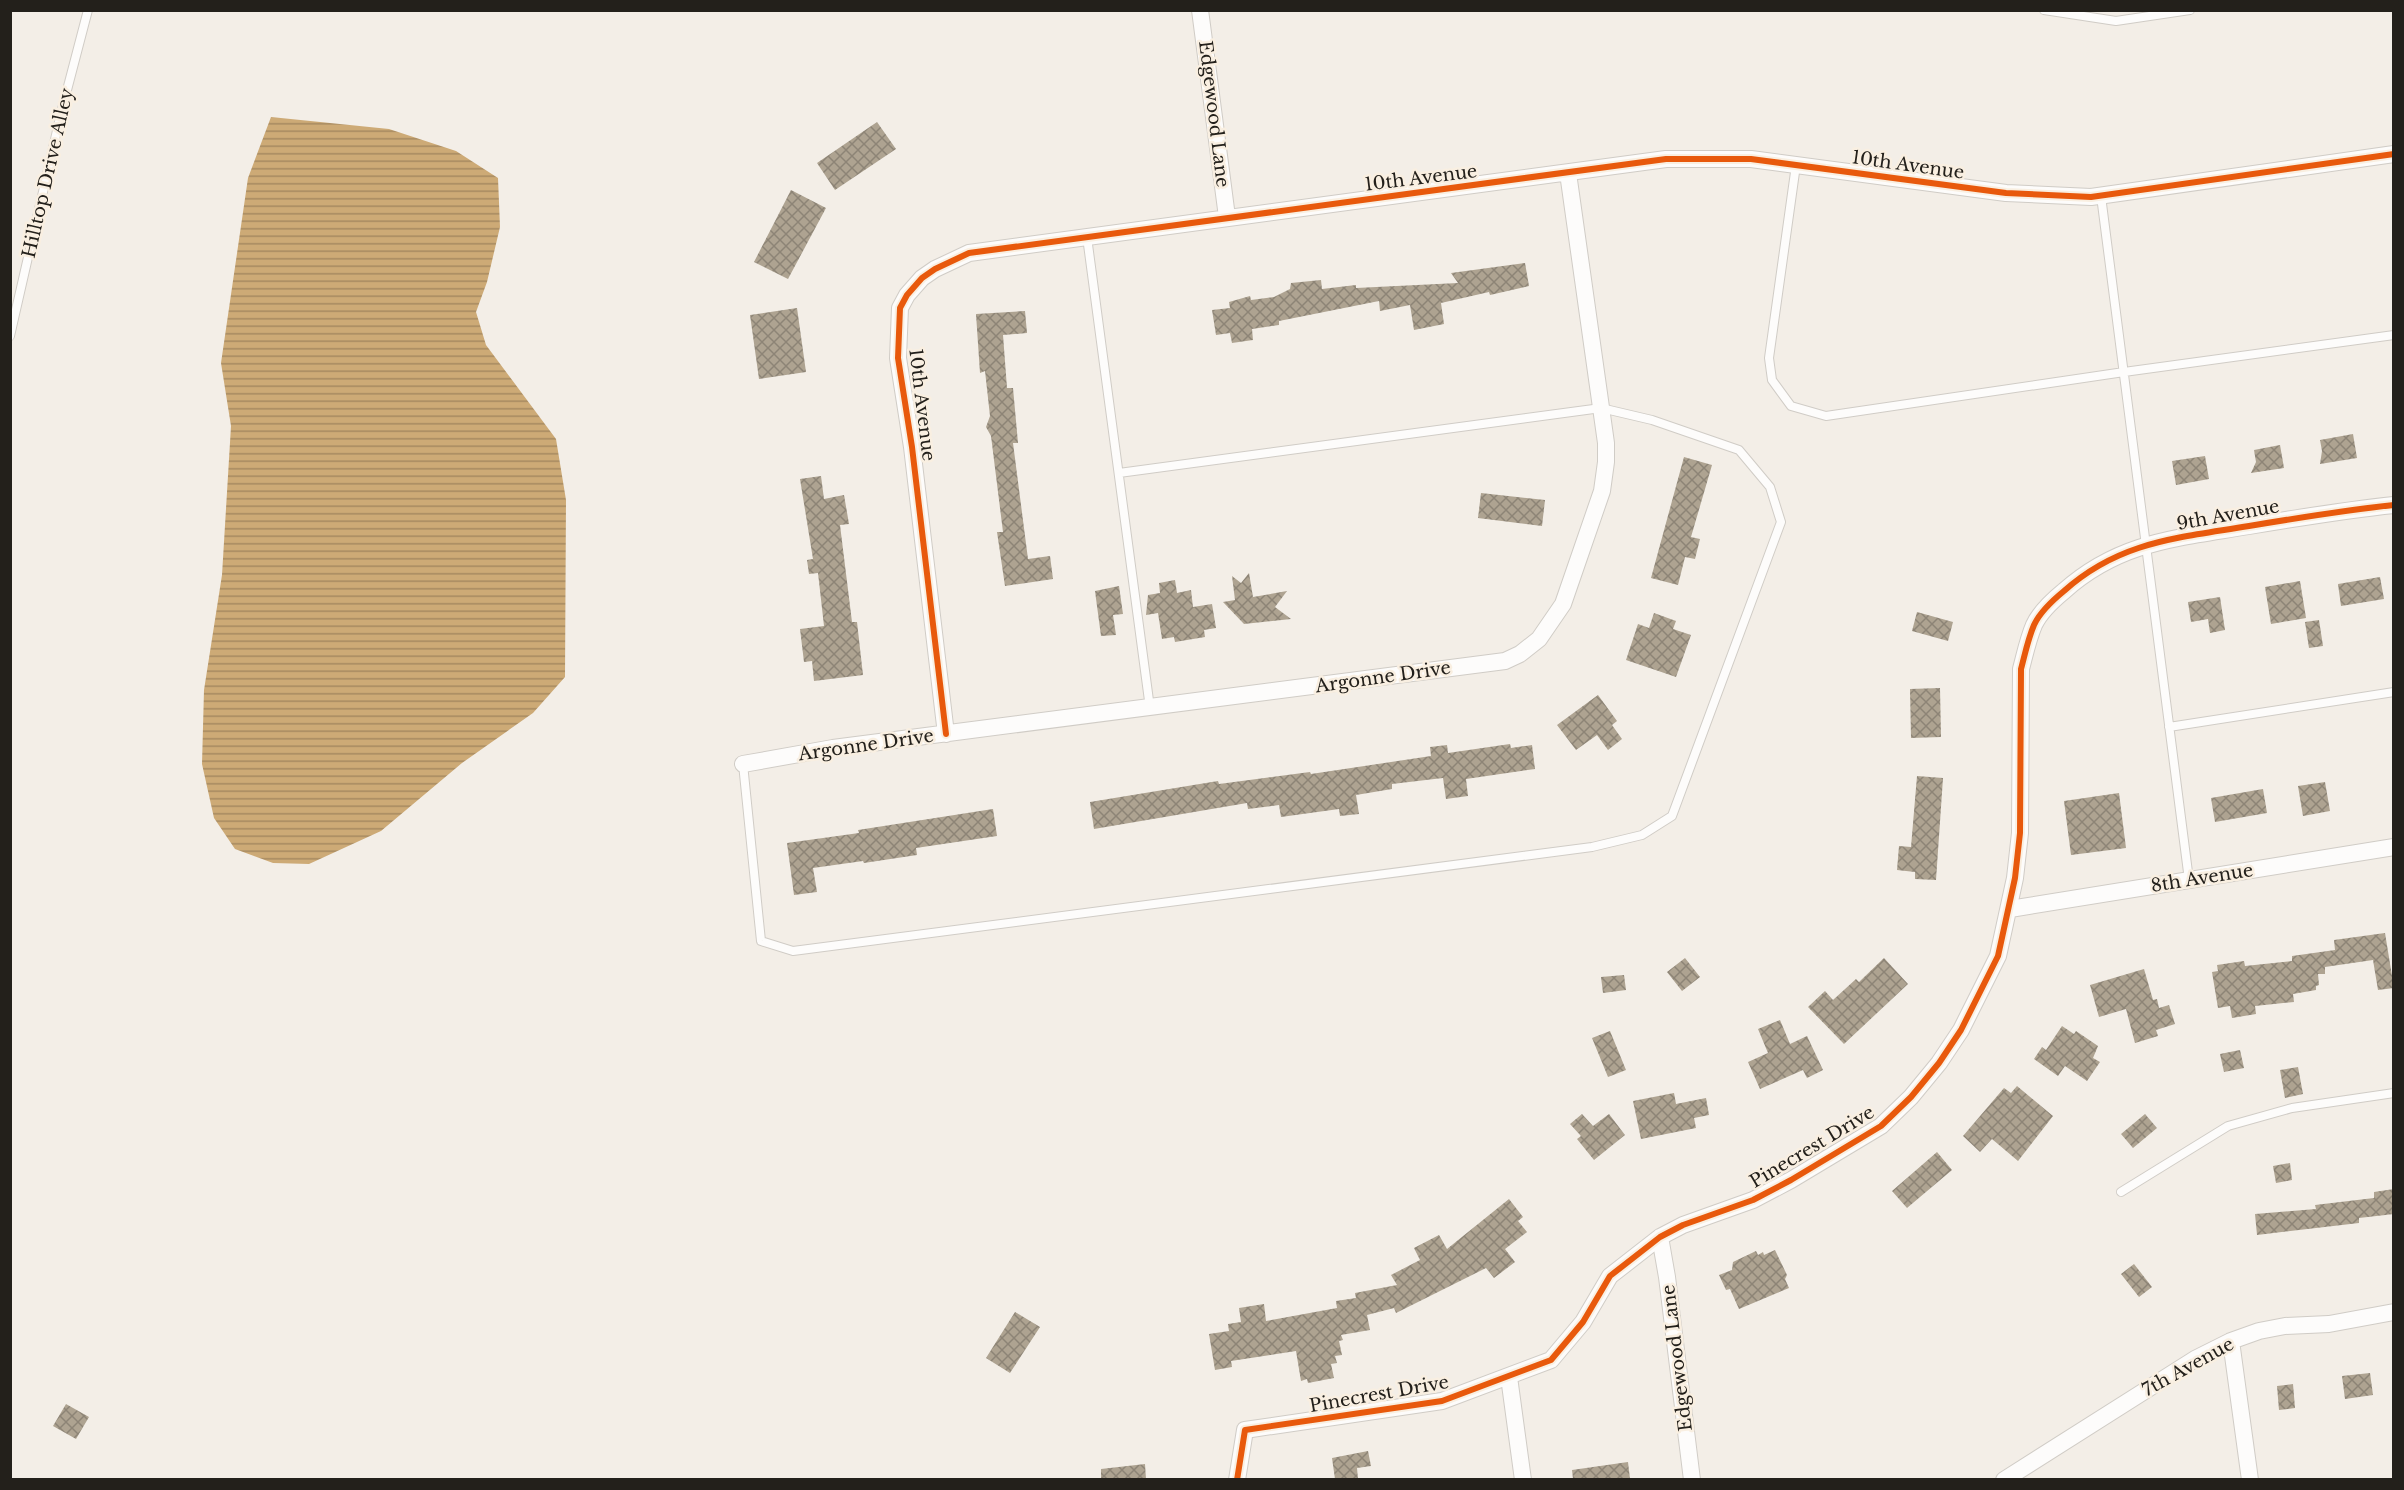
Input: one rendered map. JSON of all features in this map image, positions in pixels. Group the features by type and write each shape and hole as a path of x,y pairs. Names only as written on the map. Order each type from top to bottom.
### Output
{"street":[{"name":"Edgewood Lane","path":"1200,10 1227,217"},
{"name":"10th Avenue","path":"946,734 912,447 898,358 900,308 921,278 969,253 1666,159 1751,159 2006,193 2101,196 2394,154"},
{"name":"Argonne Drive","path":"743,764 833,748 1504,661 1520,654 1539,639 1563,603 1602,491 1606,452 1568,173"},
{"name":"9th Avenue","path":"2076,580 2113,557 2146,544 2394,504"},
{"name":"Pinecrest Drive","path":"1237,1479 1245,1431 1442,1401 1551,1360 1582,1322 1610,1276 1660,1237 1683,1225 1754,1200 1791,1180 1881,1126 1911,1096 1939,1063 1961,1030 1998,956 2010,909 2020,833 2021,669 2035,623 2052,600 2076,580"},
{"name":"8th Avenue","path":"2010,909 2394,847"},
{"name":"Edgewood Lane","path":"1660,1237 1692,1479"},
{"name":"7th Avenue","path":"2004,1479 2195,1359 2231,1341 2259,1331 2284,1326 2329,1324 2394,1312"},
{"path":"2231,1341 2250,1479"},
{"path":"1509,1377 1523,1479"}],"lane":[{"name":"Hilltop Drive Alley","path":"10,336 88,10"},
{"path":"2043,10 2116,21 2190,10"},
{"path":"1796,165 1769,358 1772,380 1791,406 1826,416 2394,335"},
{"path":"2101,196 2189,880"},
{"path":"1087,236 1150,708"},
{"path":"743,764 761,941 793,951 1592,847 1642,835 1672,816 1781,522 1770,487 1739,450 1652,420 1601,408 1119,473"},
{"path":"2169,727 2394,692"},
{"path":"2121,1192 2228,1126 2292,1108 2394,1093"}],"shaded area":[{"path":"271,117 389,129 456,151 498,178 500,227 487,282 476,312 486,345 556,439 566,500 565,677 533,713 462,763 381,831 309,864 273,863 235,849 214,818 202,764 204,690 222,575 231,426 221,363 248,178"}],"building":[{"path":"877,122 896,149 835,190 817,163"},
{"path":"791,190 826,208 788,279 754,262"},
{"path":"1525,263 1529,286 1441,303 1444,324 1414,330 1410,305 1380,311 1379,301 1279,321 1279,325 1252,329 1253,340 1232,343 1230,333 1216,335 1212,310 1230,308 1229,302 1250,296 1251,300 1274,297 1290,289 1291,283 1321,280 1322,289 1356,285 1356,288 1458,283 1451,273"},
{"path":"797,308 806,372 759,379 750,315"},
{"path":"1025,311 1027,333 1003,335 1007,388 1013,388 1018,443 1013,443 1028,559 1050,556 1053,579 1005,586 997,532 1003,532 991,436 986,427 990,416 985,371 980,373 976,314"},
{"path":"2353,434 2357,458 2320,464 2322,451 2320,440"},
{"path":"2280,445 2284,468 2251,473 2256,462 2254,450"},
{"path":"2205,456 2209,479 2176,485 2172,461"},
{"path":"1684,457 1712,465 1691,537 1700,539 1695,559 1685,557 1678,585 1651,578"},
{"path":"821,476 824,499 844,495 849,524 840,525 852,622 857,622 863,675 814,681 812,661 804,662 800,629 824,626 818,573 809,574 807,560 813,559 800,479"},
{"path":"1481,493 1545,500 1542,526 1478,518"},
{"path":"1249,573 1253,597 1287,591 1275,607 1291,619 1244,624 1223,602 1235,600 1232,576 1241,583"},
{"path":"2380,577 2384,599 2341,606 2338,584"},
{"path":"1175,580 1177,593 1191,590 1193,607 1212,604 1216,628 1204,630 1205,637 1175,642 1174,637 1162,639 1158,613 1146,615 1148,595 1160,593 1159,583"},
{"path":"2300,581 2306,618 2271,624 2265,587"},
{"path":"1119,586 1123,614 1113,615 1116,635 1101,636 1095,591"},
{"path":"2220,597 2225,630 2210,633 2208,619 2191,622 2188,602"},
{"path":"1917,612 1953,622 1948,641 1912,631"},
{"path":"1654,613 1676,621 1673,629 1691,635 1676,677 1626,660 1638,624 1649,628"},
{"path":"2319,620 2323,646 2309,648 2305,622"},
{"path":"1940,688 1941,737 1911,738 1910,689"},
{"path":"1598,695 1617,721 1612,725 1622,739 1608,750 1597,735 1576,750 1557,725"},
{"path":"1510,744 1511,748 1532,745 1535,769 1466,779 1468,796 1446,799 1443,778 1392,784 1392,789 1356,795 1359,814 1340,816 1339,809 1281,817 1279,805 1248,809 1247,803 1094,829 1090,802 1218,781 1219,784 1310,772 1311,774 1431,756 1430,747 1447,745 1448,753"},
{"path":"1917,776 1943,778 1936,880 1915,879 1915,872 1897,870 1899,846 1911,847"},
{"path":"2325,782 2330,811 2303,816 2298,786"},
{"path":"2263,789 2267,813 2215,822 2211,798"},
{"path":"2119,793 2126,848 2071,855 2064,801"},
{"path":"993,809 997,836 916,848 917,855 813,868 817,892 794,895 787,843 859,833 858,830"},
{"path":"2385,933 2394,988 2378,990 2373,960 2325,967 2325,974 2318,974 2319,985 2316,986 2316,990 2293,994 2294,1002 2255,1006 2256,1014 2232,1018 2230,1006 2218,1008 2212,972 2218,971 2217,965 2244,961 2245,966 2292,961 2292,956 2335,950 2334,940"},
{"path":"1685,958 1700,977 1682,991 1667,972"},
{"path":"1884,958 1908,984 1844,1044 1808,1007 1825,991 1833,1000 1856,979 1859,982"},
{"path":"2144,969 2153,1000 2157,999 2159,1008 2169,1005 2175,1024 2156,1030 2158,1036 2135,1043 2126,1009 2099,1017 2090,985"},
{"path":"1624,975 1626,990 1603,993 1601,977"},
{"path":"1780,1020 1790,1044 1807,1036 1823,1070 1807,1078 1803,1070 1760,1089 1748,1062 1768,1053 1758,1029"},
{"path":"2062,1026 2074,1034 2076,1031 2098,1046 2093,1058 2100,1062 2087,1081 2065,1066 2058,1076 2034,1059 2042,1047 2046,1050"},
{"path":"1610,1031 1626,1070 1608,1077 1592,1038"},
{"path":"2240,1050 2244,1068 2224,1072 2220,1054"},
{"path":"2298,1067 2303,1094 2285,1098 2280,1070"},
{"path":"2017,1086 2053,1116 2018,1161 1992,1139 1980,1152 1963,1136 2004,1088 2011,1093"},
{"path":"1674,1093 1676,1104 1706,1098 1709,1115 1694,1118 1696,1128 1641,1139 1633,1101"},
{"path":"1582,1114 1593,1126 1609,1114 1625,1135 1594,1160 1577,1139 1581,1136 1570,1124"},
{"path":"2145,1114 2157,1128 2133,1148 2121,1134"},
{"path":"1937,1152 1952,1170 1907,1208 1892,1191"},
{"path":"2290,1163 2292,1180 2276,1183 2273,1166"},
{"path":"2394,1189 2394,1214 2359,1218 2359,1223 2257,1235 2255,1214 2316,1209 2315,1205 2374,1198 2374,1192"},
{"path":"1509,1199 1523,1217 1518,1221 1527,1232 1505,1249 1515,1262 1494,1278 1486,1268 1396,1313 1394,1308 1367,1315 1370,1330 1341,1335 1343,1340 1339,1341 1342,1355 1335,1356 1337,1363 1331,1364 1334,1378 1308,1383 1307,1379 1301,1381 1296,1351 1231,1361 1232,1367 1215,1370 1209,1334 1229,1331 1228,1324 1241,1322 1239,1308 1264,1304 1266,1321 1337,1308 1336,1301 1356,1298 1355,1293 1397,1285 1391,1275 1420,1260 1414,1248 1439,1235 1447,1249"},
{"path":"1775,1250 1787,1275 1785,1279 1789,1288 1739,1309 1730,1289 1726,1290 1719,1275 1732,1270 1733,1262 1756,1251 1758,1255 1763,1252 1764,1255"},
{"path":"2134,1264 2152,1287 2139,1297 2121,1274"},
{"path":"1015,1312 1040,1327 1010,1373 986,1358"},
{"path":"2370,1373 2373,1395 2345,1399 2342,1376"},
{"path":"2293,1384 2295,1408 2279,1410 2277,1386"},
{"path":"66,1404 89,1417 76,1439 53,1426"},
{"path":"1368,1451 1371,1466 1357,1468 1358,1479 1335,1479 1332,1458"},
{"path":"1628,1462 1630,1479 1573,1479 1572,1470"},
{"path":"1145,1464 1146,1479 1101,1479 1101,1469"}],"cycle path":[{"path":"946,734 912,447 898,358 900,308 907,295 922,278 935,269 969,253 1666,159 1751,159 2006,193 2091,197 2394,154"},
{"path":"1237,1480 1245,1430 1442,1401 1551,1360 1583,1322 1610,1276 1660,1237 1683,1225 1753,1200 1791,1180 1881,1126 1911,1097 1939,1063 1961,1030 1998,956 2015,878 2020,833 2021,669 2034,625 2051,602 2085,574 2107,561 2151,544 2285,520 2394,505"}]}
